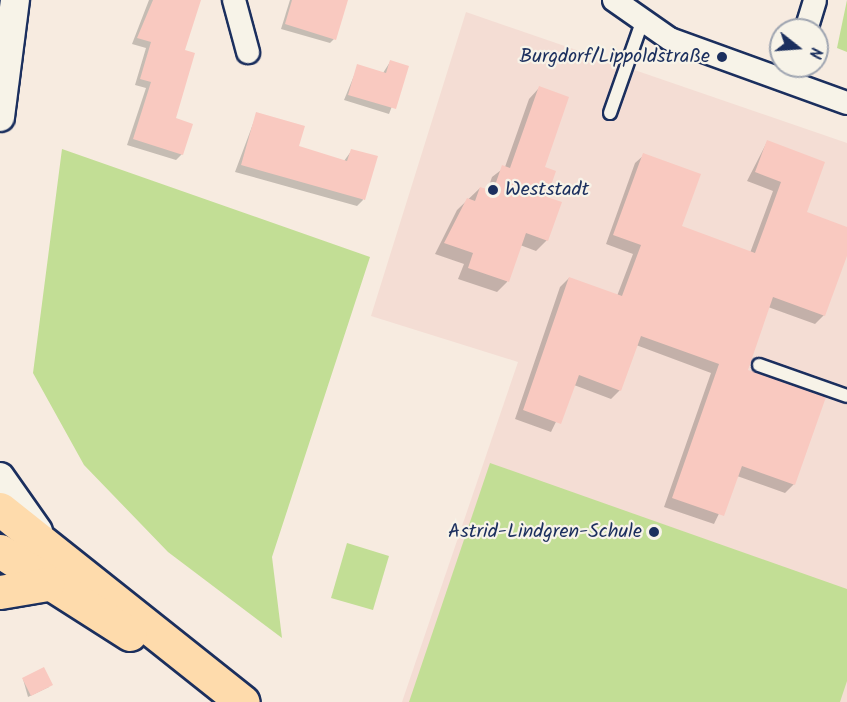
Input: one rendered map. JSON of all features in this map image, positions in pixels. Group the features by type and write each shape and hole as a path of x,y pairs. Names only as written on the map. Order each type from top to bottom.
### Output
{"main road":[{"path":"0,509 243,702"},
{"path":"0,551 47,584 214,681"},
{"path":"0,592 47,584"}],"street":[{"path":"0,117 15,0"},
{"path":"234,0 248,52"},
{"path":"614,0 642,22 769,66"},
{"path":"810,18 815,0"},
{"path":"0,79 9,42"},
{"path":"799,78 847,103"},
{"path":"0,477 52,549"}],"lane":[{"path":"610,113 642,22"},
{"path":"759,365 847,396"}],"shaded area":[{"name":"Astrid-Lindgren-Schule","path":"466,12 847,143 847,702 402,702 518,362 371,316"}],"green space":[{"path":"847,0 847,52 837,48"},
{"path":"62,149 370,257 272,557 282,638 168,552 84,465 33,373"},
{"path":"490,463 847,589 847,681 840,702 409,702"},
{"path":"347,543 389,556 373,610 331,598"}],"building":[{"path":"153,0 201,0 185,50 195,53 176,118 193,124 183,155 133,139 151,82 140,79 151,42 137,38"},
{"path":"292,0 348,0 336,40 285,24"},
{"path":"390,60 409,66 396,109 348,95 357,64 386,73"},
{"path":"539,86 569,97 545,167 556,171 547,197 562,202 548,241 526,233 509,282 468,268 473,253 444,243 467,198 475,201 480,187 493,191 502,165 510,168"},
{"path":"256,112 305,126 299,146 347,161 351,149 378,156 365,200 241,165"},
{"path":"767,140 825,162 807,212 847,227 847,256 825,316 773,297 748,370 826,397 795,485 742,466 724,516 672,498 719,364 641,336 621,391 579,375 561,424 523,410 569,277 622,296 641,245 613,235 643,153 701,174 682,226 755,253 781,182 755,172"},
{"path":"44,667 53,685 31,696 22,678"}],"place":[{"name":"Burgdorf/Lippoldstraße","path":"722,57"},
{"name":"Weststadt","path":"493,190"},
{"name":"Astrid-Lindgren-Schule","path":"654,532"}]}
